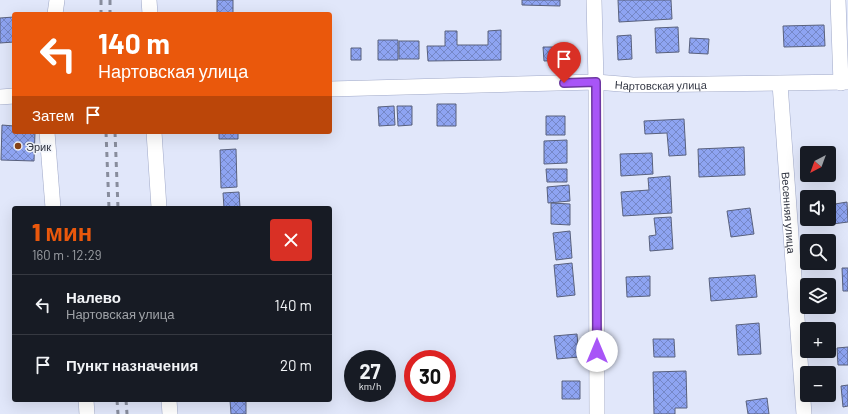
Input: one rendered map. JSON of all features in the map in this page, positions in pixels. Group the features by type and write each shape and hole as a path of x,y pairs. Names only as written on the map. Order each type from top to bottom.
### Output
{"street":[{"path":"55,12 57,0"},
{"path":"149,0 150,12"},
{"path":"594,0 596,82 598,414"},
{"path":"838,0 844,83"},
{"name":"Нартовская улица","path":"332,89 596,82 634,85 844,83"},
{"name":"Весенняя улица","path":"780,84 804,414"},
{"path":"0,97 12,96"},
{"path":"47,134 53,206"},
{"path":"154,134 159,206"},
{"path":"86,402 86,414"},
{"path":"169,402 170,414"}],"building":[{"path":"217,0 233,0 233,12 217,12"},
{"path":"522,0 560,0 560,6 522,5"},
{"path":"618,0 671,0 672,19 619,22"},
{"path":"12,17 12,42 0,43 0,18"},
{"path":"824,25 825,46 784,47 783,26"},
{"path":"678,27 679,52 656,53 655,28"},
{"path":"501,30 501,60 428,61 427,46 445,46 445,31 457,31 457,45 488,45 488,31"},
{"path":"631,35 632,59 618,60 617,36"},
{"path":"690,38 709,39 708,54 689,53"},
{"path":"378,40 398,40 398,60 378,60"},
{"path":"399,41 419,41 419,59 399,59"},
{"path":"543,47 562,47 562,60 544,61"},
{"path":"351,48 361,48 361,60 351,60"},
{"path":"437,104 456,104 456,126 437,126"},
{"path":"394,106 395,125 379,126 378,107"},
{"path":"397,106 412,106 412,125 398,126"},
{"path":"546,116 565,116 565,135 546,135"},
{"path":"684,119 686,155 669,156 667,133 645,134 644,121"},
{"name":"Эрик","path":"2,125 12,126 12,134 35,134 34,161 1,160"},
{"path":"219,134 238,134 238,139 219,139"},
{"path":"567,140 567,163 544,164 544,141"},
{"path":"744,147 745,175 699,177 698,149"},
{"path":"236,149 237,187 221,188 220,150"},
{"path":"652,153 653,174 621,176 620,154"},
{"path":"546,169 567,169 567,182 547,182"},
{"path":"670,176 672,213 623,216 621,192 649,190 648,178"},
{"path":"569,185 570,201 548,203 547,187"},
{"path":"239,192 240,206 224,206 223,193"},
{"path":"847,202 848,222 836,224 836,204"},
{"path":"551,203 570,204 570,225 551,224"},
{"path":"750,208 754,234 731,237 727,211"},
{"path":"671,217 673,249 650,251 649,236 656,235 654,218"},
{"path":"570,231 572,258 556,260 553,233"},
{"path":"572,263 575,295 557,297 554,265"},
{"path":"842,268 848,268 848,291 843,291"},
{"path":"755,275 757,297 711,301 709,278"},
{"path":"650,276 650,296 627,297 626,277"},
{"path":"759,323 761,354 738,355 736,325"},
{"path":"577,334 579,357 557,359 554,336"},
{"path":"653,339 674,339 675,357 654,357"},
{"path":"848,347 848,365 838,365 837,348"},
{"path":"686,371 687,408 675,408 675,414 654,414 653,372"},
{"path":"562,381 580,381 580,399 562,399"},
{"path":"848,385 848,406 843,407 841,386"},
{"path":"767,398 769,414 748,414 746,401"},
{"path":"230,402 246,402 246,414 231,414"}],"railway":[{"path":"101,0 101,12"},
{"path":"110,0 110,12"},
{"path":"106,134 109,206"},
{"path":"115,134 118,206"},
{"path":"117,402 118,414"},
{"path":"126,402 127,414"}],"place":[{"name":"Эрик","path":"18,146"}],"route":[{"path":"564,83 596,82 597,351"}]}
